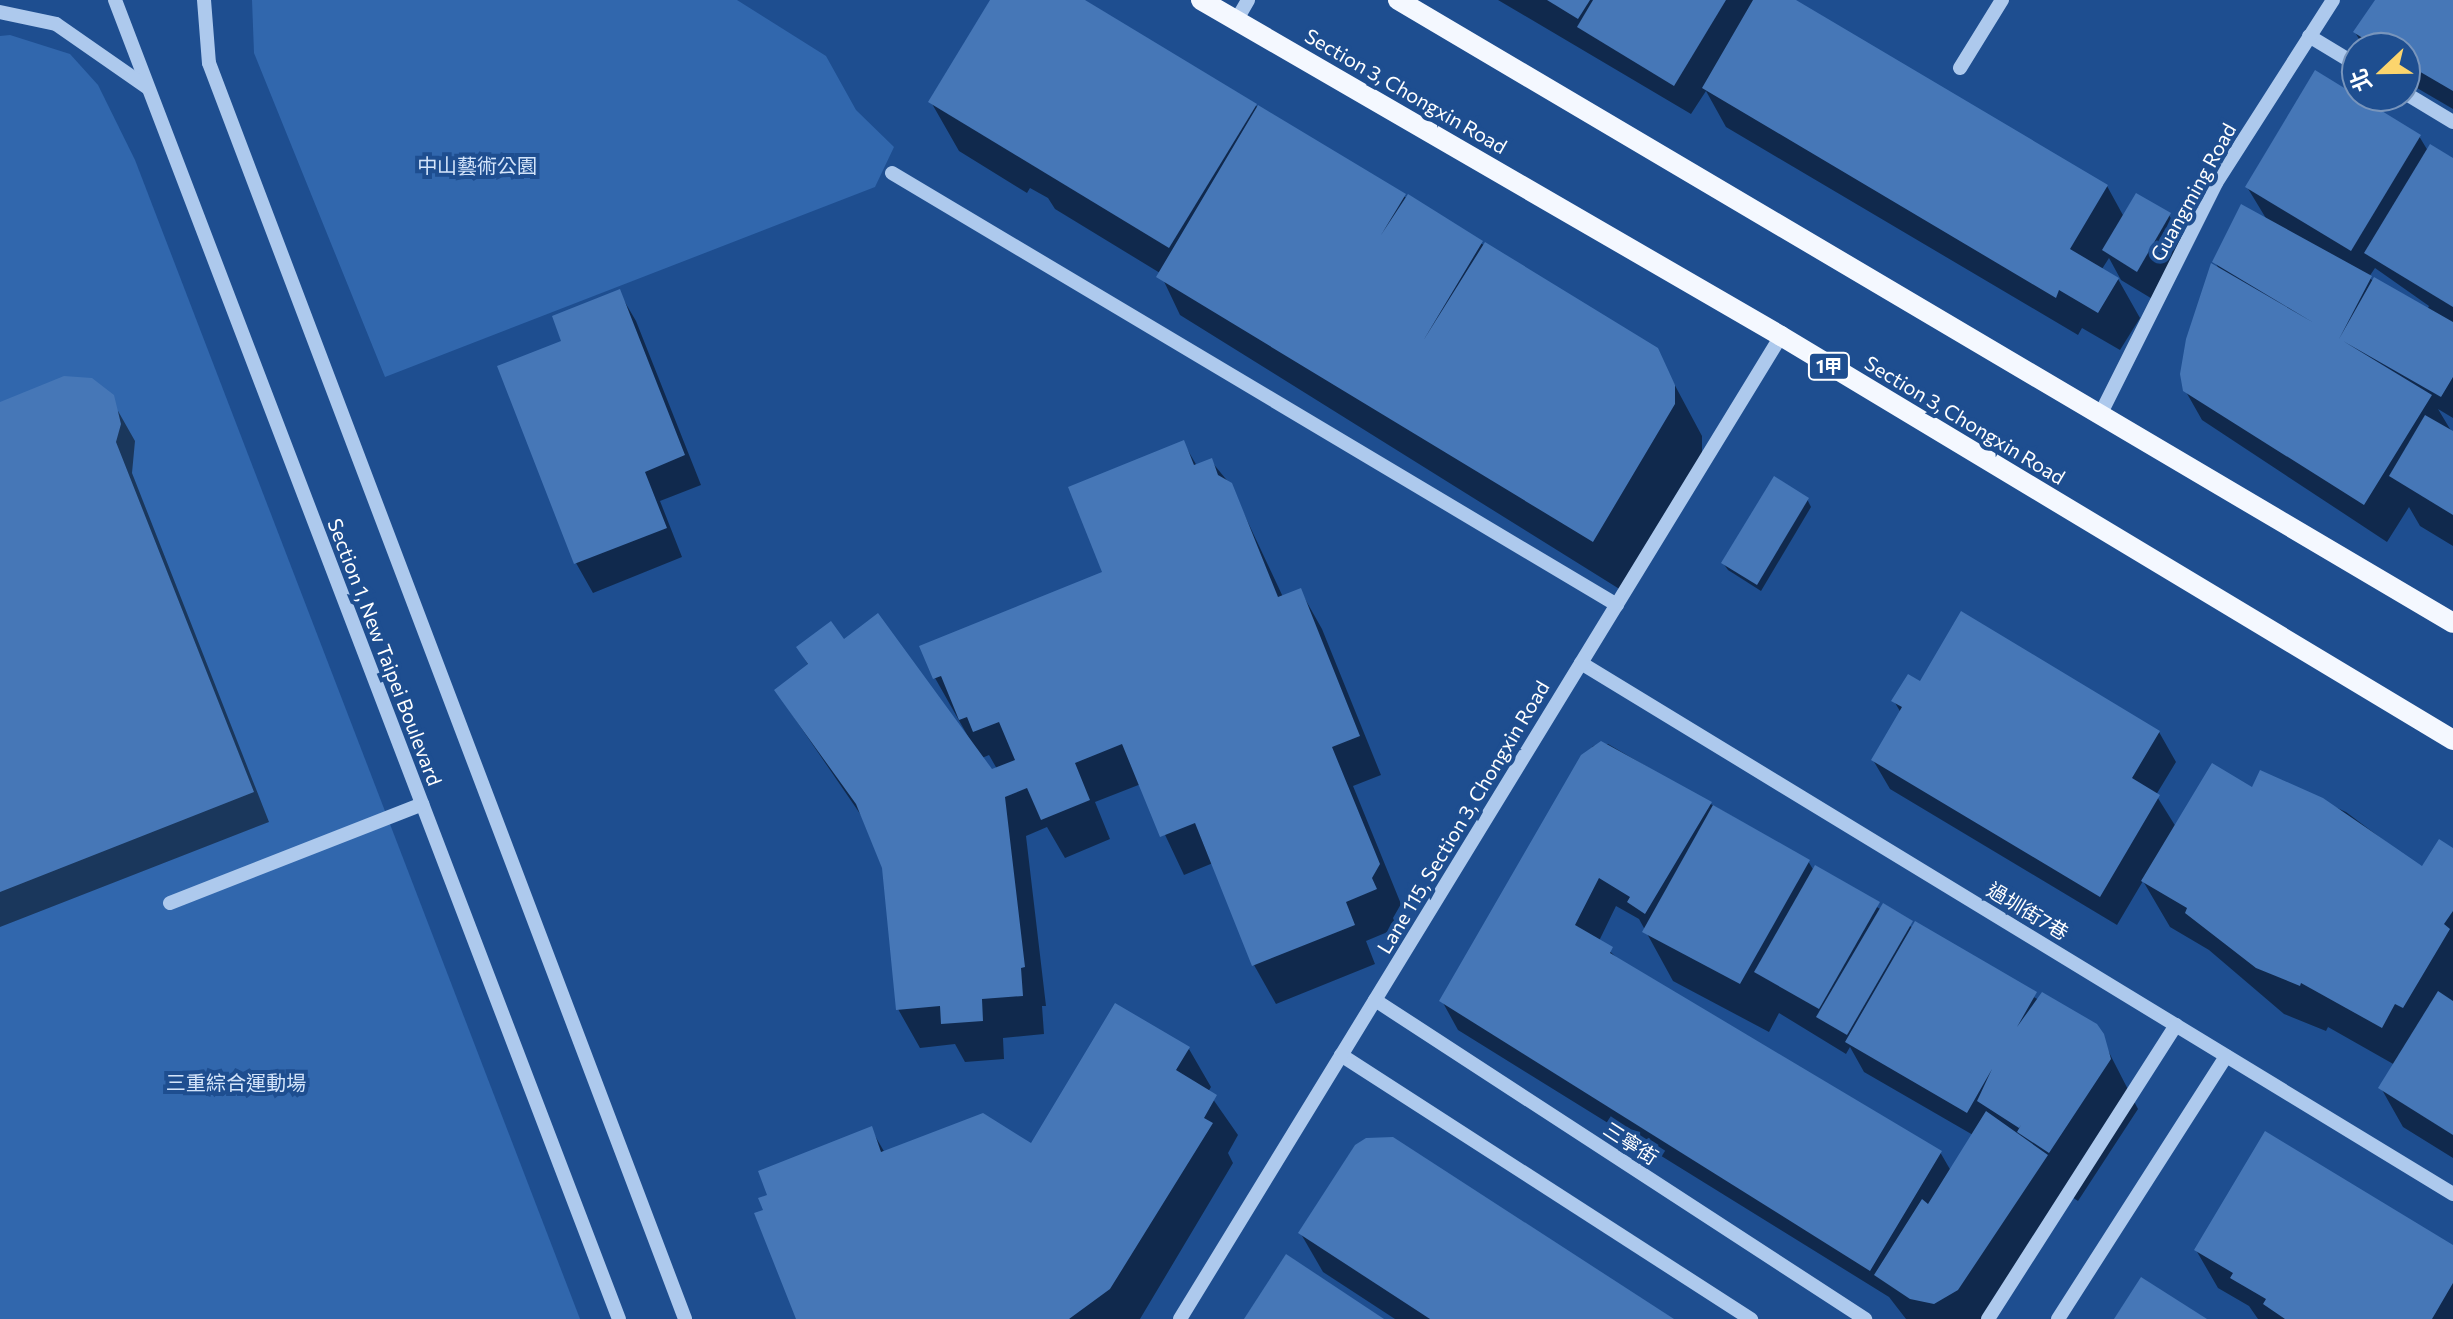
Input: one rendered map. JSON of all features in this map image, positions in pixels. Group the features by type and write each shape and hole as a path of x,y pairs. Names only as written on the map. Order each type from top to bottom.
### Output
{"main road":[{"name":"Section 3, Chongxin Road","path":"1201,0 1781,336 2453,740"},
{"path":"1398,0 2102,411 2453,623"}],"street":[{"name":"Section 1, New Taipei Boulevard","path":"115,0 619,1319"},
{"name":"Section 1, New Taipei Boulevard","path":"204,0 209,63 417,624 685,1319"},
{"path":"1236,21 1248,0"},
{"path":"1960,68 2002,0"},
{"name":"Guangming Road","path":"2102,411 2216,183 2333,0"},
{"path":"0,12 56,24 148,88"},
{"path":"2309,36 2341,55"},
{"path":"2421,103 2453,122"},
{"path":"892,173 1617,605"},
{"name":"Lane 115, Section 3, Chongxin Road","path":"1180,1319 1781,336"},
{"name":"過圳街7巷","path":"1581,663 2453,1194"},
{"path":"170,903 422,804"},
{"name":"三寧街","path":"1375,1000 1865,1319"},
{"path":"1988,1319 2176,1025"},
{"path":"1341,1055 1751,1319"},
{"path":"2058,1319 2226,1056"}],"green space":[{"name":"中山藝術公園","path":"252,0 737,0 826,56 856,110 894,147 875,187 385,377 254,53"},
{"name":"三重綜合運動場","path":"10,35 70,54 98,85 135,160 580,1319 0,1319 0,36"}],"building":[{"path":"990,0 1085,0 1257,104 1169,248 928,102"},
{"path":"1547,0 1590,0 1578,19"},
{"path":"1593,0 1726,0 1674,86 1577,27"},
{"path":"1753,0 1796,0 2108,185 2070,249 2119,278 2098,313 2059,290 2056,298 1702,88"},
{"path":"2375,0 2453,0 2453,91 2421,72 2421,32 2353,32"},
{"path":"2315,70 2341,86 2341,112 2383,112 2421,135 2351,251 2245,187"},
{"path":"1258,105 1406,194 1381,235 1408,194 1483,241 1423,341 1485,242 1658,348 1675,385 1675,404 1593,542 1156,277"},
{"path":"2430,144 2453,158 2453,307 2364,253"},
{"path":"2136,193 2171,213 2137,272 2102,250"},
{"path":"2241,204 2372,276 2339,339 2374,277 2453,322 2453,377 2441,397 2343,341 2432,395 2364,505 2183,391 2180,374 2186,339 2211,263 2314,323 2212,262"},
{"path":"620,289 685,455 645,472 667,528 574,564 497,366 561,341 552,316"},
{"path":"64,376 92,378 114,395 121,424 116,442 254,792 0,892 0,402"},
{"path":"2425,415 2453,431 2453,515 2389,476"},
{"path":"1184,440 1194,465 1212,458 1218,475 1232,483 1278,597 1301,588 1360,736 1332,747 1380,864 1372,878 1377,889 1346,902 1355,925 1252,966 1195,823 1160,837 1122,744 1075,763 1090,800 1041,820 1027,788 1005,797 1025,967 1021,968 1023,996 982,999 983,1021 941,1024 940,1006 896,1010 882,868 856,804 774,690 808,664 796,647 831,621 844,639 878,613 992,769 1015,760 999,722 973,732 967,717 959,720 941,676 933,679 919,646 1102,572 1068,487"},
{"path":"1774,476 1809,498 1757,585 1721,563"},
{"path":"1961,611 2160,731 2132,778 2160,795 2100,897 1871,760 1902,707 1891,701 1908,674 1920,681"},
{"path":"1601,741 1712,802 1645,914 1627,902 1630,897 1599,878 1575,925 1613,947 1610,953 1942,1151 1870,1271 1439,1001 1581,755"},
{"path":"2212,763 2252,787 2260,770 2323,798 2422,866 2439,839 2453,848 2453,911 2444,924 2450,929 2403,1008 2395,1004 2382,1028 2301,983 2300,986 2256,968 2185,913 2187,908 2141,881"},
{"path":"1713,805 1810,860 1740,984 1642,932"},
{"path":"1815,865 1880,902 1819,1009 1754,972"},
{"path":"1883,903 1913,921 1847,1035 1816,1017"},
{"path":"1915,921 2037,992 2017,1027 2042,992 2097,1024 2104,1034 2111,1059 2049,1153 2017,1132 2021,1125 2019,1128 1977,1101 1992,1069 1967,1113 1845,1042"},
{"path":"2438,991 2453,1001 2453,1135 2378,1088"},
{"path":"1115,1003 1190,1047 1176,1070 1217,1095 1204,1118 1213,1123 1110,1289 1069,1319 796,1319 754,1213 763,1210 758,1198 767,1195 758,1171 872,1126 881,1152 983,1113 1031,1143"},
{"path":"1986,1111 2048,1155 1958,1290 1934,1304 1910,1299 1874,1275 1922,1199 1928,1204"},
{"path":"2265,1131 2453,1245 2453,1283 2432,1319 2285,1319 2263,1304 2266,1299 2230,1278 2233,1273 2194,1250"},
{"path":"1393,1137 1674,1319 1430,1319 1298,1233 1355,1145 1366,1138"},
{"path":"1286,1254 1384,1319 1244,1319"},
{"path":"2141,1277 2207,1319 2114,1319"}]}
